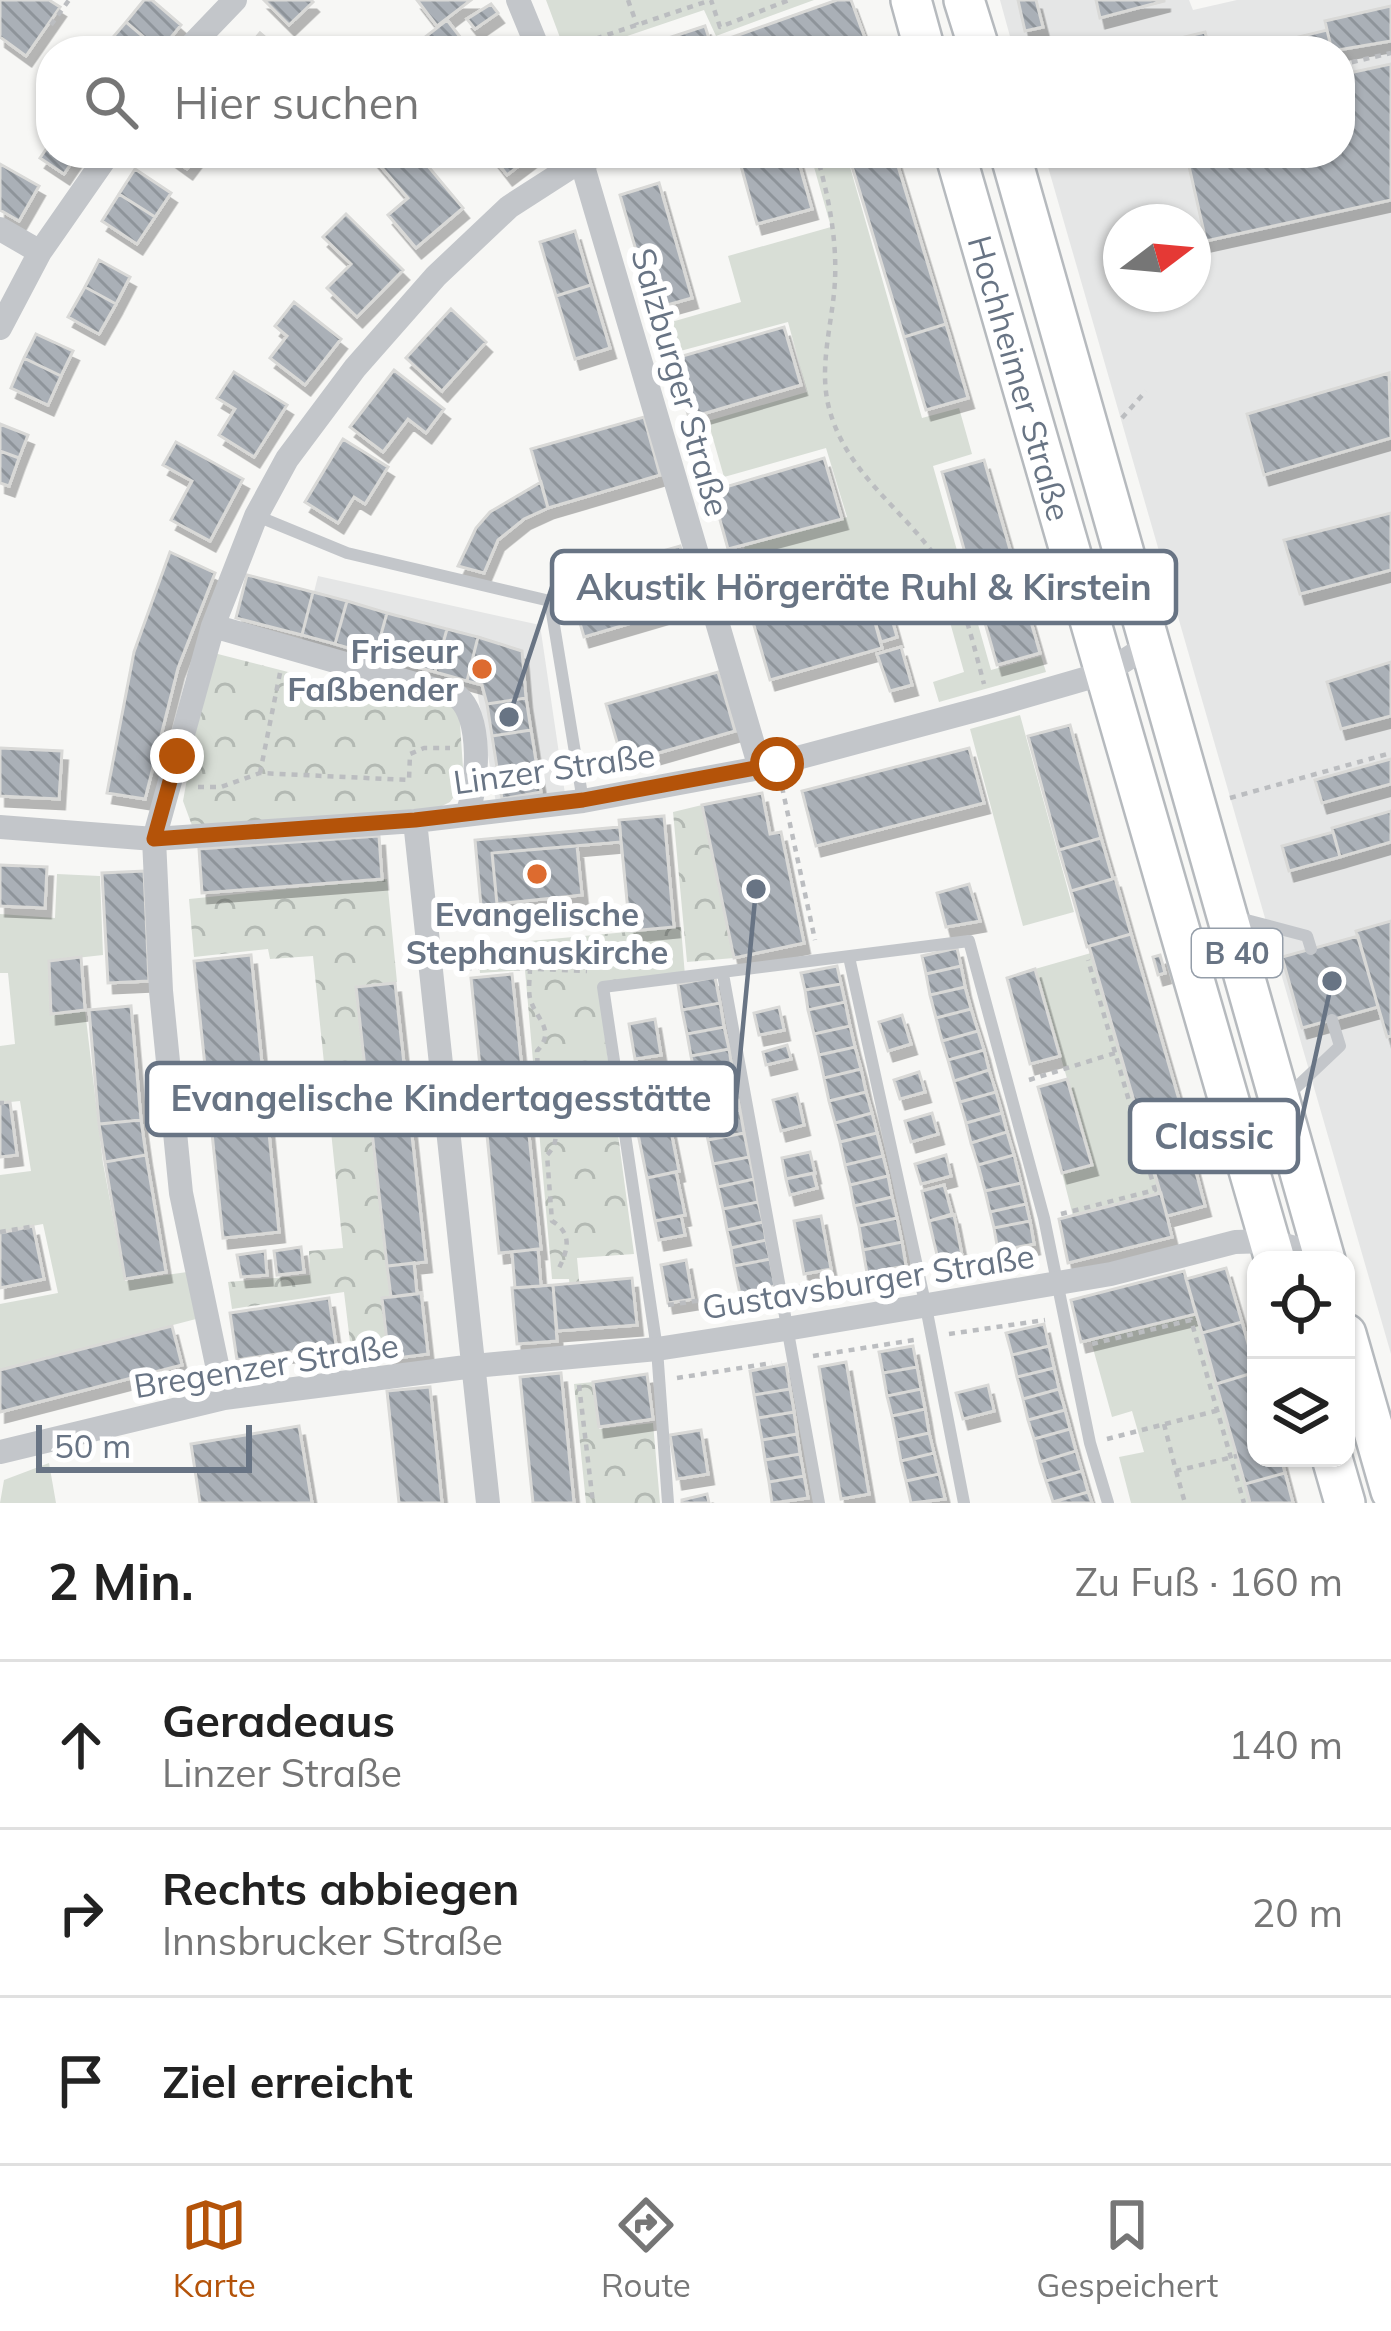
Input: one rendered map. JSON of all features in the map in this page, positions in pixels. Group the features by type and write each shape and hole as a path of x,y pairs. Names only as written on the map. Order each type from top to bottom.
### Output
{"main road":[{"path":"911,0 922,36"},
{"path":"964,0 975,36"},
{"name":"Hochheimer Straße","path":"959,168 1272,1251"},
{"name":"Hochheimer Straße","path":"1014,168 1322,1251"},
{"path":"1353,1359 1391,1491"},
{"path":"1335,1467 1345,1503"}],"street":[{"path":"200,36 235,0"},
{"path":"518,0 533,36"},
{"path":"0,328 40,252 99,168"},
{"path":"224,1398 181,1193 161,991 154,839 213,626 256,516 287,459 341,386 436,276 509,207 569,168"},
{"name":"Salzburger Straße","path":"593,168 768,766"},
{"path":"0,229 40,252"},
{"path":"213,626 457,696 466,703 474,748 476,789 466,814"},
{"path":"1105,673 1149,645"},
{"name":"Linzer Straße","path":"0,827 154,839 415,820 583,800 768,766 1105,673"},
{"path":"415,820 488,1503"},
{"path":"1178,926 1226,914"},
{"path":"1253,1184 1306,1196"},
{"name":"Gustavsburger Straße","path":"473,1366 656,1349 926,1307 1055,1285 1235,1242 1272,1251"},
{"name":"Bregenzer Straße","path":"0,1451 224,1398 473,1366"}],"lane":[{"path":"256,516 346,554 550,601 583,800"},
{"path":"1226,914 1307,936 1311,949"},
{"path":"668,1503 651,1307 603,987 969,941 1044,1218 1090,1443 1108,1503"},
{"path":"849,957 964,1503"},
{"path":"723,974 819,1503"},
{"path":"1280,1103 1340,1046 1333,1020"}],"path":[{"path":"51,26 67,3 55,0"},
{"path":"628,0 637,26"},
{"path":"606,36 711,0 720,27 789,0"},
{"path":"1355,61 1391,53"},
{"path":"819,168 835,244 826,357 828,404 856,465 945,569 991,706"},
{"path":"1118,422 1146,391"},
{"path":"260,773 285,647"},
{"path":"166,794 200,786 221,787 260,773 409,781 407,759 416,749 474,748"},
{"path":"1196,807 1391,753"},
{"path":"768,766 820,961"},
{"path":"1044,1218 1155,1190 1088,960"},
{"path":"430,971 530,968 601,973 623,985"},
{"path":"530,968 530,1000 546,1032 537,1051 542,1107 555,1125 556,1136 555,1147 547,1155 551,1210 568,1241 567,1256 558,1270"},
{"path":"1010,1085 1115,1054"},
{"path":"0,1232 30,1227"},
{"path":"651,1307 1050,1246"},
{"path":"659,1380 1062,1316"},
{"path":"1069,1347 1116,1341 1191,1320 1244,1503"},
{"path":"575,1355 593,1503"},
{"path":"1090,1443 1220,1410"},
{"path":"1164,1424 1185,1503"},
{"path":"1176,1471 1234,1457"}],"shaded area":[{"path":"1000,0 1189,0 1193,10 1237,0 1391,0 1391,1354 1048,168 1355,168 1355,36 1010,36"},
{"path":"318,576 540,625 565,794 496,803 477,690 302,640"}],"green space":[{"path":"546,0 814,0 716,36 704,10 627,36 559,36"},
{"path":"814,168 850,168 922,418 959,408 972,454 933,466 991,670 1041,656 1046,672 939,702 933,682 964,672 935,569 764,617 744,547 847,517 826,448 724,477 708,421 807,392 788,322 669,354 661,325 741,302 728,256 831,227"},
{"path":"210,652 374,694 459,708 464,783 440,807 194,831 183,801"},
{"path":"1020,715 1074,912 1023,926 970,729"},
{"path":"702,805 734,958 687,962 673,812"},
{"path":"57,874 100,876 103,955 49,961 51,1013 85,1010 103,1163 125,1281 187,1272 196,1319 0,1370 0,1304 58,1293 43,1224 0,1232 0,1175 31,1171 20,1101 0,1103 0,1046 15,1044 8,973 0,973 0,914 55,918"},
{"path":"387,879 397,982 357,986 390,1298 382,1300 386,1339 350,1342 344,1292 232,1309 228,1282 310,1275 309,1251 343,1248 313,956 270,959 268,949 194,957 189,899"},
{"path":"681,927 685,976 598,985 634,1254 577,1258 583,1322 573,1323 569,1279 552,1279 525,970 480,973 477,946"},
{"path":"1091,953 1160,1193 1073,1216 1062,1173 1092,1164 1035,969"},
{"path":"1196,1314 1250,1503 1131,1503 1119,1457 1144,1452 1132,1411 1112,1417 1091,1341"},
{"path":"593,1382 599,1429 653,1423 660,1503 586,1503 574,1384"},
{"path":"49,1463 56,1503 0,1503 4,1480"}],"building":[{"path":"0,0 49,0 60,7 26,56 0,37"},
{"path":"144,0 152,0 181,25 172,36 142,36 126,22"},
{"path":"264,0 311,0 313,2 289,25"},
{"path":"417,0 471,0 437,26"},
{"path":"837,0 851,0 864,36 736,36"},
{"path":"1018,0 1036,0 1043,27 1025,31"},
{"path":"1096,0 1164,0 1164,1 1100,18"},
{"path":"491,4 498,13 475,29 467,19"},
{"path":"1391,6 1391,41 1355,47 1355,36 1328,36 1325,21"},
{"path":"447,20 459,36 426,36"},
{"path":"126,22 142,36 114,36"},
{"path":"705,26 708,36 675,36"},
{"path":"1391,64 1391,200 1211,240 1211,204 1198,204 1189,168 1355,168 1355,72"},
{"path":"0,164 39,186 19,221 0,210"},
{"path":"382,168 430,168 463,208 416,248 388,215 408,198"},
{"path":"742,168 800,168 812,209 757,224"},
{"path":"853,168 899,168 946,324 904,337"},
{"path":"135,169 171,193 155,217 119,194"},
{"path":"659,183 692,298 653,309 620,195"},
{"path":"119,194 155,217 137,244 102,221"},
{"path":"346,214 403,270 357,317 327,288 351,264 323,237"},
{"path":"575,231 591,285 556,296 540,242"},
{"path":"99,260 130,277 116,304 85,287"},
{"path":"591,285 610,348 575,359 556,296"},
{"path":"85,287 116,304 99,334 68,317"},
{"path":"294,302 341,339 305,385 270,358 287,336 275,326"},
{"path":"451,309 486,342 442,391 406,358"},
{"path":"946,324 968,398 926,410 904,337"},
{"path":"784,327 801,385 689,418 672,359"},
{"path":"36,334 73,351 61,376 24,358"},
{"path":"24,358 61,376 48,405 11,388"},
{"path":"394,370 444,409 426,433 408,419 383,452 350,427"},
{"path":"234,372 287,405 254,457 219,435 235,409 217,398"},
{"path":"1389,373 1391,438 1264,475 1247,414"},
{"path":"644,417 660,475 548,508 531,449"},
{"path":"0,424 28,435 19,458 0,451"},
{"path":"343,439 388,467 365,504 354,497 338,523 305,502"},
{"path":"176,442 243,479 210,541 171,520 192,481 163,465"},
{"path":"0,451 19,458 9,486 0,483"},
{"path":"824,458 842,519 728,549 712,491"},
{"path":"984,460 1040,653 997,665 942,472"},
{"path":"541,482 548,508 524,519 498,540 484,573 458,566 476,528 490,512"},
{"path":"1391,513 1391,570 1300,594 1284,540"},
{"path":"680,546 696,604 584,637 567,578"},
{"path":"170,552 215,573 178,668 145,799 107,793 134,652"},
{"path":"247,575 313,592 302,635 236,618"},
{"path":"883,588 897,637 881,642 867,593"},
{"path":"866,590 882,648 770,680 753,622"},
{"path":"313,592 347,601 335,644 302,635"},
{"path":"347,601 387,613 375,656 335,644"},
{"path":"387,613 447,629 435,672 375,656"},
{"path":"447,629 478,637 467,681 435,672"},
{"path":"478,637 522,651 526,698 487,704 482,685 467,681"},
{"path":"901,647 912,685 890,691 877,654"},
{"path":"1391,662 1391,716 1341,729 1327,682"},
{"path":"718,672 735,731 623,763 606,704"},
{"path":"526,698 531,730 492,736 487,704"},
{"path":"1070,725 1101,838 1059,850 1028,736"},
{"path":"531,730 541,792 502,799 492,736"},
{"path":"0,748 62,751 59,799 0,796"},
{"path":"969,748 984,803 816,846 802,791"},
{"path":"1391,759 1391,784 1322,803 1315,780"},
{"path":"762,793 770,834 781,832 804,943 734,958 702,805"},
{"path":"1391,811 1391,842 1340,857 1332,828"},
{"path":"664,816 674,927 630,931 619,820"},
{"path":"620,827 621,842 492,853 497,904 481,906 475,840"},
{"path":"1333,832 1340,857 1289,871 1282,846"},
{"path":"379,836 382,879 202,893 199,849"},
{"path":"1101,838 1113,879 1071,891 1059,850"},
{"name":"Evangelische Stephanuskirche","path":"577,846 582,895 497,904 492,853"},
{"path":"0,865 47,867 45,908 0,906"},
{"path":"144,871 149,981 108,983 102,873"},
{"path":"1115,878 1131,934 1087,947 1071,891"},
{"path":"969,884 980,921 946,927 937,893"},
{"path":"1391,921 1391,1036 1387,1037 1356,931"},
{"path":"1131,934 1191,1141 1149,1153 1089,946"},
{"path":"1358,936 1378,1007 1302,1028 1282,957"},
{"path":"957,948 961,966 926,974 922,956"},
{"path":"251,955 279,1232 223,1238 194,961"},
{"path":"1160,955 1165,973 1158,975 1153,957"},
{"path":"81,957 85,1010 51,1014 49,961"},
{"path":"837,966 841,984 805,990 801,973"},
{"path":"961,966 965,987 930,995 926,974"},
{"path":"1035,969 1060,1056 1030,1064 1007,978"},
{"path":"512,974 541,1249 499,1253 471,978"},
{"path":"715,977 720,1003 682,1010 678,984"},
{"path":"395,983 426,1262 387,1266 356,987"},
{"path":"841,984 845,1002 808,1010 805,990"},
{"path":"965,987 971,1009 936,1018 930,995"},
{"path":"845,1002 850,1026 814,1034 808,1010"},
{"path":"720,1003 724,1027 687,1034 682,1010"},
{"path":"131,1006 141,1120 99,1124 89,1010"},
{"path":"779,1007 784,1030 759,1035 754,1013"},
{"path":"971,1009 978,1031 942,1041 936,1018"},
{"path":"902,1015 911,1044 888,1051 879,1022"},
{"path":"655,1019 661,1055 635,1059 629,1024"},
{"path":"850,1026 855,1047 819,1055 814,1034"},
{"path":"724,1027 729,1049 691,1056 687,1034"},
{"path":"978,1031 984,1050 948,1060 942,1041"},
{"path":"787,1045 791,1059 766,1065 763,1052"},
{"path":"855,1047 861,1069 824,1078 819,1055"},
{"path":"729,1049 732,1068 695,1075 691,1056"},
{"path":"984,1050 989,1070 954,1081 948,1060"},
{"path":"861,1069 866,1092 829,1101 824,1078"},
{"path":"989,1070 996,1092 960,1102 954,1081"},
{"path":"919,1072 925,1092 900,1099 894,1080"},
{"path":"1067,1079 1092,1165 1062,1173 1038,1087"},
{"path":"735,1087 740,1110 703,1118 699,1094"},
{"path":"866,1092 872,1113 835,1123 829,1101"},
{"path":"996,1092 1002,1113 966,1123 960,1102"},
{"path":"797,1094 804,1125 781,1131 773,1100"},
{"path":"10,1102 17,1155 0,1157 0,1103"},
{"path":"740,1110 744,1133 708,1140 703,1118"},
{"path":"872,1113 877,1133 840,1142 835,1123"},
{"path":"932,1113 938,1134 911,1142 905,1121"},
{"path":"1002,1113 1007,1132 971,1143 966,1123"},
{"path":"141,1120 146,1155 105,1162 99,1124"},
{"path":"670,1127 679,1171 647,1178 638,1134"},
{"path":"1007,1132 1014,1155 978,1165 971,1143"},
{"path":"744,1133 749,1157 713,1164 708,1140"},
{"path":"877,1133 883,1156 845,1165 840,1142"},
{"path":"1188,1142 1205,1206 1167,1216 1149,1153"},
{"path":"810,1152 815,1173 786,1179 782,1158"},
{"path":"146,1155 166,1272 125,1279 105,1162"},
{"path":"946,1155 951,1176 921,1184 915,1164"},
{"path":"1014,1155 1021,1183 985,1191 978,1165"},
{"path":"883,1156 888,1176 850,1185 845,1165"},
{"path":"749,1157 754,1179 718,1187 713,1164"},
{"path":"676,1172 685,1215 655,1221 647,1178"},
{"path":"813,1173 817,1188 790,1195 786,1179"},
{"path":"888,1176 892,1197 854,1206 850,1185"},
{"path":"754,1179 758,1202 723,1209 718,1187"},
{"path":"1021,1183 1026,1204 990,1212 985,1191"},
{"path":"944,1185 952,1214 929,1221 922,1191"},
{"path":"1161,1193 1172,1237 1068,1263 1059,1219"},
{"path":"892,1197 897,1218 859,1226 854,1206"},
{"path":"758,1202 763,1222 727,1230 723,1209"},
{"path":"1026,1204 1030,1221 994,1228 990,1212"},
{"path":"954,1215 962,1255 938,1259 929,1221"},
{"path":"681,1216 685,1235 659,1240 655,1221"},
{"path":"821,1216 831,1269 804,1274 794,1221"},
{"path":"897,1218 902,1242 863,1250 859,1226"},
{"path":"1030,1221 1034,1244 998,1251 994,1228"},
{"path":"763,1222 766,1240 731,1248 727,1230"},
{"path":"33,1226 44,1279 0,1288 0,1233"},
{"path":"766,1240 770,1259 734,1266 731,1248"},
{"path":"902,1242 906,1266 867,1273 863,1250"},
{"path":"301,1247 304,1272 277,1275 274,1251"},
{"path":"538,1249 541,1286 515,1288 512,1252"},
{"path":"265,1251 267,1275 241,1277 237,1255"},
{"path":"770,1259 775,1286 740,1294 734,1266"},
{"path":"686,1260 693,1299 668,1303 661,1265"},
{"path":"414,1263 417,1294 391,1297 387,1266"},
{"path":"1226,1268 1242,1322 1202,1333 1186,1279"},
{"path":"1184,1271 1196,1314 1081,1342 1071,1300"},
{"path":"632,1278 637,1325 557,1331 553,1285"},
{"path":"553,1285 557,1341 517,1344 512,1288"},
{"path":"421,1293 428,1354 389,1359 382,1298"},
{"path":"329,1298 336,1345 237,1360 230,1313"},
{"path":"1242,1322 1247,1375 1216,1384 1202,1333"},
{"path":"1044,1324 1049,1346 1012,1355 1006,1333"},
{"path":"172,1326 182,1365 0,1412 0,1370"},
{"path":"913,1346 917,1367 883,1373 879,1352"},
{"path":"1049,1346 1054,1368 1017,1377 1012,1355"},
{"path":"846,1362 869,1494 841,1499 819,1367"},
{"path":"786,1364 790,1389 754,1395 750,1371"},
{"path":"917,1367 921,1389 887,1396 883,1373"},
{"path":"1054,1368 1059,1389 1023,1399 1017,1377"},
{"path":"561,1373 574,1503 533,1503 520,1377"},
{"path":"647,1374 653,1419 599,1427 593,1382"},
{"path":"1247,1375 1247,1467 1283,1467 1285,1473 1245,1484 1216,1384"},
{"path":"988,1385 994,1411 963,1419 956,1393"},
{"path":"430,1387 442,1503 399,1503 387,1391"},
{"path":"790,1389 794,1412 758,1418 754,1395"},
{"path":"921,1389 925,1409 892,1416 887,1396"},
{"path":"1059,1389 1065,1410 1028,1420 1023,1399"},
{"path":"925,1409 929,1433 897,1440 892,1416"},
{"path":"1065,1410 1070,1429 1034,1439 1028,1420"},
{"path":"794,1412 797,1434 762,1440 758,1418"},
{"path":"299,1426 312,1503 200,1503 191,1444"},
{"path":"1070,1429 1076,1451 1040,1462 1034,1439"},
{"path":"701,1430 708,1474 677,1479 670,1435"},
{"path":"929,1433 934,1453 901,1461 897,1440"},
{"path":"797,1434 800,1454 765,1460 762,1440"},
{"path":"1076,1451 1082,1471 1046,1481 1040,1462"},
{"path":"934,1453 939,1474 906,1481 901,1461"},
{"path":"800,1454 804,1476 769,1482 765,1460"},
{"path":"1082,1471 1088,1492 1053,1502 1046,1481"},
{"path":"1285,1473 1293,1503 1250,1503 1245,1484"},
{"path":"939,1474 945,1499 911,1503 906,1481"},
{"path":"804,1476 808,1498 772,1503 769,1482"},
{"path":"1088,1492 1092,1503 1053,1503 1053,1502"},
{"path":"707,1494 709,1503 682,1503 682,1500"}],"place":[{"name":"Friseur Faßbender","path":"482,669"},
{"name":"Akustik Hörgeräte Ruhl & Kirstein","path":"509,717"},
{"name":"Evangelische Stephanuskirche","path":"537,874"},
{"name":"Evangelische Kindertagesstätte","path":"756,889"},
{"name":"Classic","path":"1332,981"}],"route":[{"path":"177,756 154,839 415,820 583,800 777,764"}]}
